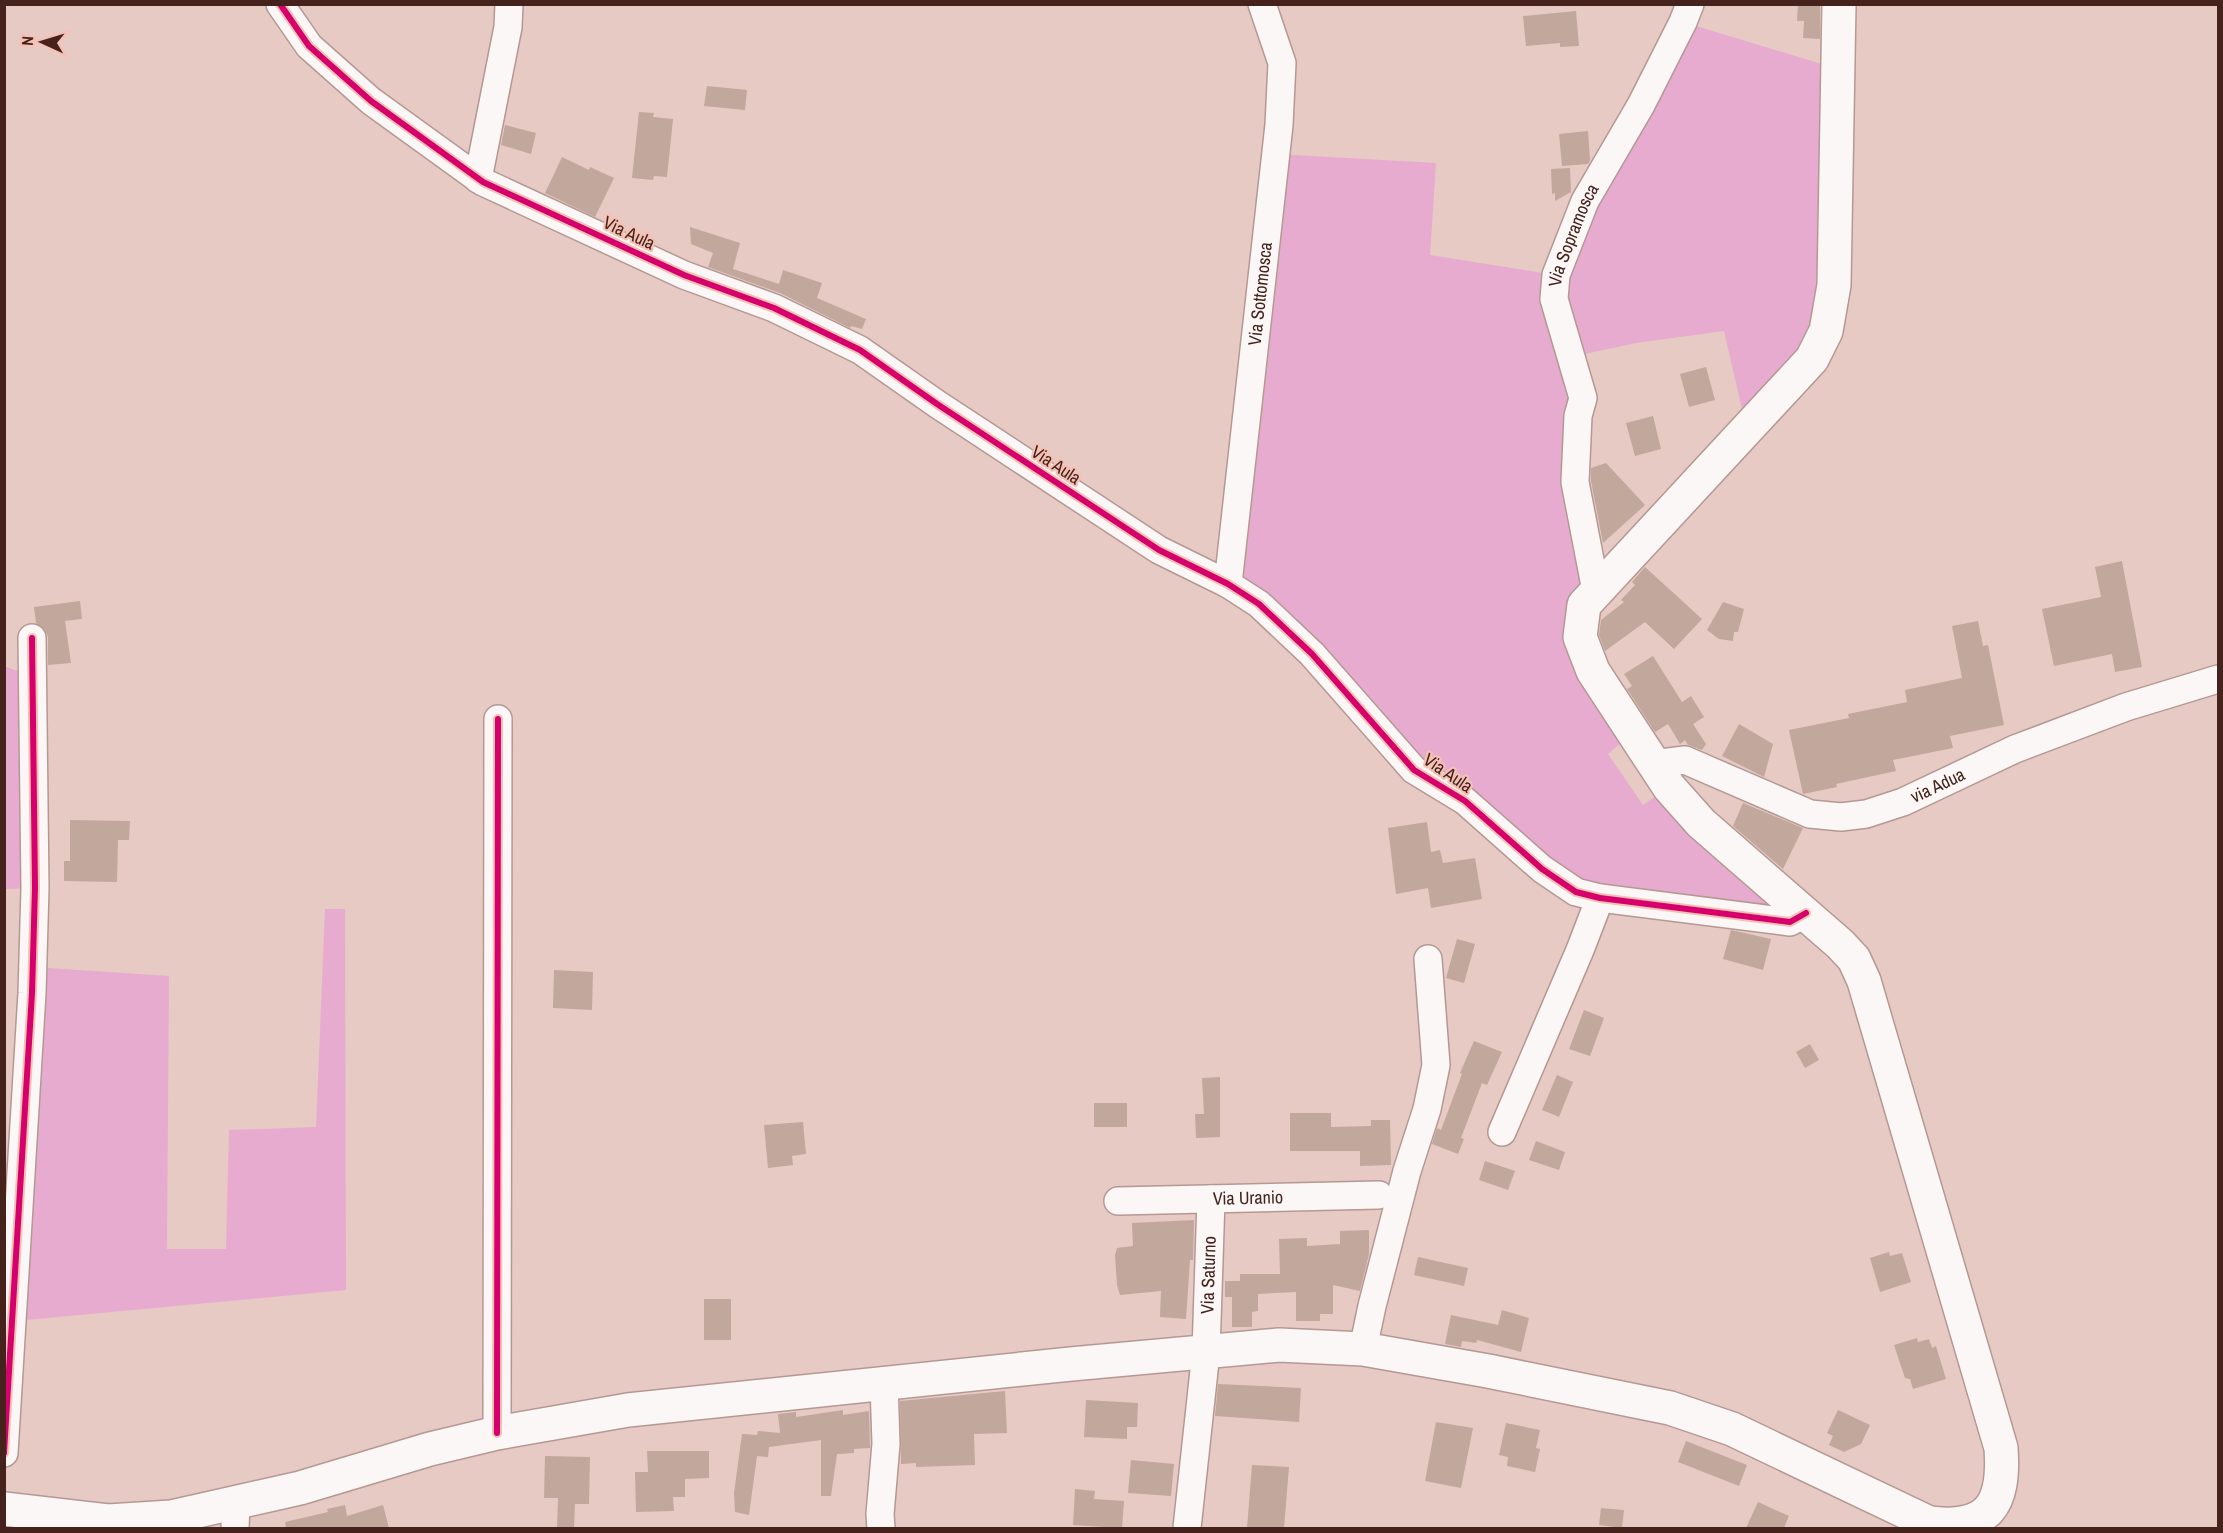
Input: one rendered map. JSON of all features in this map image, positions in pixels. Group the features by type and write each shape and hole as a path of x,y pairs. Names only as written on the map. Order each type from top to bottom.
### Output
{"main road":[{"path":"4,1509 108,1521 235,1516 300,1488 430,1449 497,1432 628,1410 1280,1345 1363,1349 1488,1371 1670,1408 1732,1429 1929,1523 1978,1525 1991,1507 2000,1488 2003,1468 2001,1448 1864,981 1854,959 1806,913 1701,823 1669,788 1593,671 1580,637 1584,605 1775,401 1812,359 1826,331 1834,285 1839,4"}],"street":[{"name":"Via Aula","path":"280,4 309,46 371,101 478,179 684,275 774,308 860,350 1159,550 1228,584 1259,604 1312,654 1414,770 1465,801 1542,869 1576,892 1790,921 1806,913"},
{"path":"478,179 508,27 509,4"},
{"name":"Via Sottomosca","path":"1228,584 1279,125 1282,63 1262,4"},
{"name":"Via Sopramosca","path":"1596,591 1575,482 1578,416 1583,398 1554,299 1556,275 1586,201 1641,105 1690,4"},
{"path":"4,1453 33,967 35,888 32,638"},
{"name":"via Adua","path":"1653,764 1685,760 1810,814 1841,817 1866,814 1903,802 2038,741 2126,707 2218,679"},
{"path":"497,1432 498,719"},
{"path":"1502,1132 1580,950 1600,897"},
{"path":"1363,1349 1372,1305 1407,1171 1427,1109 1436,1065 1428,959"},
{"name":"Via Uranio","path":"1118,1201 1379,1195"},
{"name":"Via Saturno","path":"1187,1528 1206,1352 1210,1199"},
{"path":"881,1528 880,1514 886,1444 884,1383"}],"shaded area":[{"path":"1683,22 1838,69 1826,331 1747,431 1724,331 1636,343 1571,357 1584,605 1633,732 1608,754 1643,805 1669,787 1806,913 1600,898 1542,869 1228,584 1276,154 1436,163 1430,255 1555,275"},
{"path":"4,666 31,676 35,888 5,889"},
{"path":"325,909 345,909 346,1290 5,1322 33,967 169,976 167,1249 226,1249 229,1130 316,1127"}],"building":[{"path":"1798,4 1820,4 1820,39 1803,38 1804,21 1797,21"},
{"path":"1576,11 1579,46 1560,47 1560,43 1526,46 1523,16"},
{"path":"707,86 747,90 745,110 704,106"},
{"path":"639,112 654,113 653,117 673,119 667,177 654,176 653,180 632,178"},
{"path":"505,125 536,133 531,154 501,145"},
{"path":"1588,131 1590,160 1588,164 1562,166 1559,134"},
{"path":"562,157 589,170 590,167 614,178 595,217 545,193"},
{"path":"1570,168 1571,192 1555,201 1555,193 1552,194 1551,169"},
{"path":"690,227 740,243 733,269 779,284 783,270 822,283 817,298 866,319 862,329 851,326 850,328 780,293 708,267 713,253 691,244"},
{"path":"1706,367 1715,400 1689,407 1680,374"},
{"path":"1653,416 1661,449 1635,456 1626,423"},
{"path":"1606,463 1645,505 1603,543 1591,481 1591,468"},
{"path":"2122,561 2142,667 2115,672 2112,654 2054,666 2042,609 2101,597 2095,567"},
{"path":"1645,567 1702,619 1674,649 1645,622 1605,651 1599,635 1601,620 1624,602 1621,600 1635,585 1632,582"},
{"path":"80,601 82,619 65,621 71,663 48,665 48,637 45,630 36,623 34,607"},
{"path":"1723,602 1744,609 1738,632 1734,632 1733,641 1719,639 1707,630"},
{"path":"1978,621 1983,646 1988,645 2004,725 1950,736 1953,748 1893,760 1896,771 1803,794 1789,730 1849,718 1848,714 1907,702 1905,690 1962,678 1952,626"},
{"path":"1653,656 1682,702 1691,696 1704,717 1693,724 1706,744 1702,750 1688,745 1685,740 1680,744 1668,724 1655,732 1627,689 1632,686 1624,674"},
{"path":"1739,724 1773,744 1764,777 1722,756"},
{"path":"1743,803 1803,828 1783,869 1733,826"},
{"path":"70,820 130,821 129,840 118,840 117,882 64,881 64,861 70,861"},
{"path":"1427,822 1431,852 1440,850 1443,863 1475,858 1482,899 1431,908 1428,888 1396,894 1388,828"},
{"path":"1731,930 1771,939 1763,970 1723,959"},
{"path":"1457,939 1475,944 1464,983 1446,978"},
{"path":"554,970 593,972 592,1010 553,1008"},
{"path":"1584,1010 1604,1018 1590,1056 1569,1049"},
{"path":"1474,1041 1502,1052 1487,1085 1482,1083 1461,1138 1464,1139 1458,1154 1432,1144 1437,1128 1441,1130 1462,1074 1460,1073"},
{"path":"1810,1044 1819,1060 1805,1068 1796,1052"},
{"path":"1557,1075 1573,1082 1559,1117 1542,1110"},
{"path":"1220,1077 1220,1137 1196,1138 1195,1114 1204,1114 1202,1078"},
{"path":"1094,1103 1127,1103 1127,1127 1094,1127"},
{"path":"1290,1113 1331,1113 1331,1127 1371,1126 1371,1120 1390,1120 1391,1165 1360,1166 1360,1151 1290,1151"},
{"path":"803,1122 806,1154 792,1156 793,1165 768,1168 764,1125"},
{"path":"1536,1141 1565,1152 1559,1170 1529,1160"},
{"path":"1485,1161 1515,1171 1508,1190 1479,1180"},
{"path":"1194,1220 1193,1260 1190,1260 1186,1319 1160,1317 1161,1291 1120,1295 1115,1255 1117,1248 1133,1246 1132,1223"},
{"path":"1369,1230 1369,1254 1360,1291 1333,1285 1333,1314 1320,1314 1320,1321 1296,1321 1296,1292 1258,1294 1258,1311 1252,1312 1252,1327 1232,1327 1232,1297 1225,1297 1225,1281 1240,1281 1240,1274 1280,1274 1279,1239 1307,1238 1307,1246 1340,1244 1340,1231"},
{"path":"1889,1252 1890,1256 1902,1253 1911,1282 1880,1292 1870,1258"},
{"path":"1418,1257 1468,1268 1464,1286 1414,1275"},
{"path":"704,1299 731,1299 731,1340 704,1340"},
{"path":"1502,1310 1529,1318 1521,1352 1477,1340 1476,1343 1462,1341 1461,1347 1445,1344 1451,1315 1498,1325"},
{"path":"1917,1338 1918,1342 1929,1339 1932,1348 1936,1346 1946,1379 1913,1389 1910,1379 1905,1378 1894,1345"},
{"path":"1218,1384 1301,1388 1299,1422 1215,1416"},
{"path":"1005,1391 1007,1433 974,1434 975,1465 916,1467 916,1463 901,1464 900,1401"},
{"path":"1086,1400 1138,1403 1137,1427 1127,1427 1127,1439 1084,1437"},
{"path":"843,1410 843,1415 869,1411 870,1448 854,1449 854,1453 837,1454 831,1496 821,1496 821,1440 769,1447 768,1457 757,1456 749,1515 735,1512 734,1493 742,1434 757,1435 758,1431 780,1433 778,1414 796,1412 796,1417"},
{"path":"1838,1410 1870,1425 1861,1444 1844,1452 1829,1445 1833,1436 1827,1433"},
{"path":"1436,1422 1473,1428 1461,1488 1425,1481"},
{"path":"1506,1423 1540,1430 1536,1448 1540,1449 1535,1472 1507,1466 1508,1457 1499,1455"},
{"path":"1686,1441 1747,1465 1739,1486 1678,1462"},
{"path":"647,1451 709,1451 709,1478 685,1479 685,1497 673,1497 674,1511 636,1512 635,1472 648,1472"},
{"path":"545,1456 590,1457 589,1504 575,1504 574,1528 557,1528 558,1498 544,1498"},
{"path":"1131,1460 1174,1464 1171,1496 1128,1493"},
{"path":"1252,1465 1289,1467 1284,1528 1247,1528"},
{"path":"1075,1489 1095,1491 1094,1499 1124,1501 1122,1528 1073,1525"},
{"path":"1758,1502 1789,1516 1784,1528 1746,1528"},
{"path":"345,1505 347,1516 383,1505 389,1528 286,1528 285,1522 328,1512 327,1509"},
{"path":"1601,1508 1624,1510 1622,1528 1599,1525"}],"cycle path":[{"path":"280,4 309,46 371,101 483,182 684,275 774,308 860,350 937,404 1159,550 1228,584 1259,604 1312,654 1414,770 1465,801 1542,869 1576,892 1600,898 1790,922 1806,913"},
{"path":"4,1453 32,993 35,888 32,638"},
{"path":"497,1433 498,719"}]}
